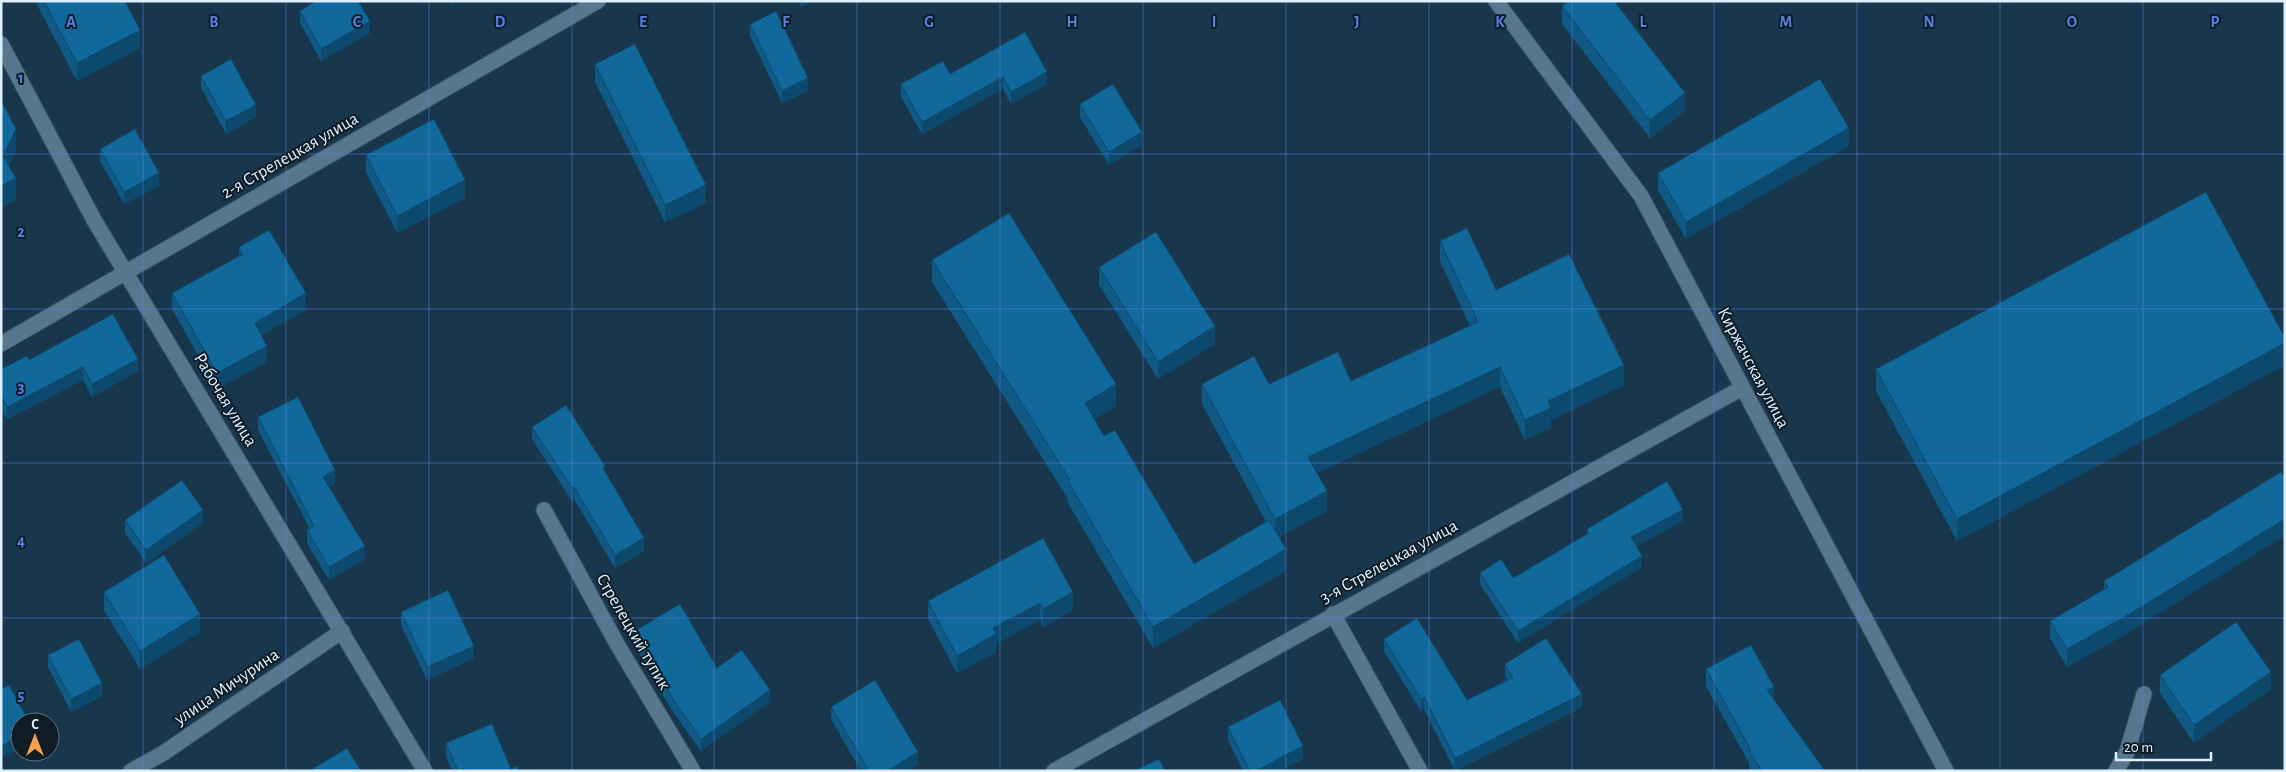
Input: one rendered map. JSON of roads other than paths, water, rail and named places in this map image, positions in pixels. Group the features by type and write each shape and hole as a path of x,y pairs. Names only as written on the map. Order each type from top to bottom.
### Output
{"street":[{"name":"2-я Стрелецкая улица","path":"1,344 125,271 598,1"},
{"name":"Киржачская улица","path":"1496,1 1641,196 1946,771"},
{"name":"Рабочая улица","path":"1,44 94,220 425,771"},
{"name":"3-я Стрелецкая улица","path":"1054,771 1742,388"},
{"name":"Стрелецкий тупик","path":"544,510 617,644 693,771"},
{"path":"1334,614 1420,771"},
{"name":"улица Мичурина","path":"131,771 162,754 342,631"},
{"path":"2116,771 2127,752 2144,694"}]}
